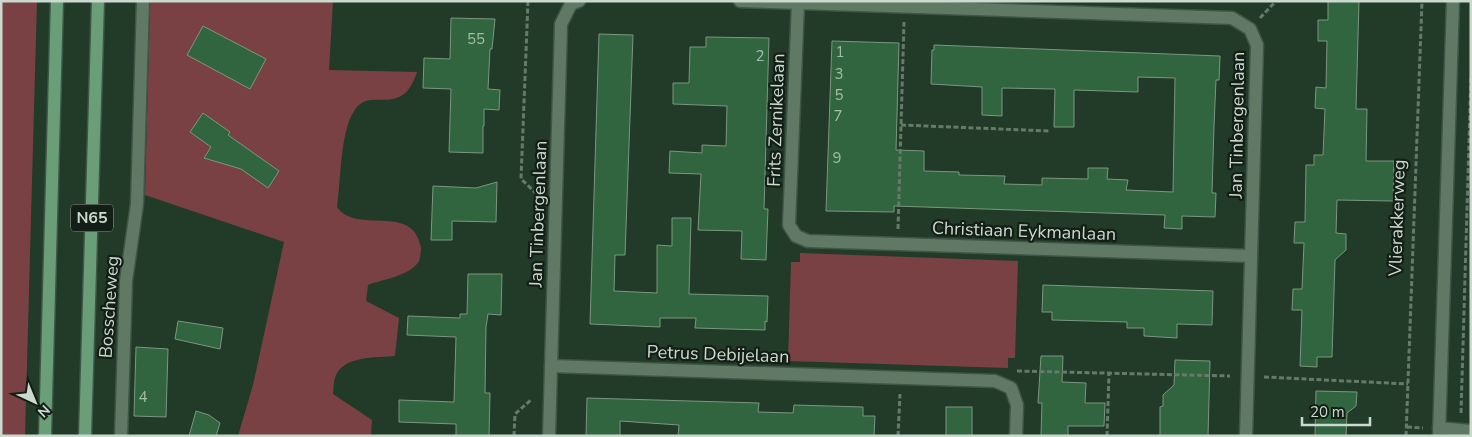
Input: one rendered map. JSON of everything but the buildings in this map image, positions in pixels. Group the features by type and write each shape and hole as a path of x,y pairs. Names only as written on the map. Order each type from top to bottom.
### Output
{"main road":[{"name":"N65","path":"45,436 57,1"},
{"name":"Bosscheweg","path":"85,436 98,1"}],"street":[{"name":"Bosscheweg","path":"121,436 126,281 137,204 143,1"},
{"name":"Jan Tinbergenlaan","path":"549,436 561,24 571,4 579,1"},
{"name":"Jan Tinbergenlaan","path":"740,1 905,7 1069,7 1232,18 1250,29 1258,45 1246,436"},
{"path":"1453,1 1439,432 1466,430"},
{"name":"Frits Zernikelaan","path":"796,236 789,225 798,3"},
{"name":"Christiaan Eykmanlaan","path":"796,236 808,241 1251,256"},
{"name":"Petrus Debijelaan","path":"551,366 995,381 1011,388"},
{"path":"1011,388 1017,405 1016,436"}],"path":[{"path":"528,1 521,179 539,196"},
{"name":"Vlierakkerweg","path":"1406,436 1422,1"},
{"path":"898,244 905,7"},
{"path":"1466,430 1471,75"},
{"path":"901,125 1050,131"},
{"path":"1011,388 1016,371 1248,376 1408,384"},
{"path":"1107,436 1109,373"},
{"path":"898,436 901,378"},
{"path":"514,436 514,414 532,399 532,390"}],"shaded area":[{"path":"2,1 37,1 25,436 1,436"},
{"path":"150,1 333,1 329,70 417,72 410,87 403,95 394,99 368,100 354,111 346,131 342,157 337,207 345,215 355,218 391,221 402,224 411,229 418,238 421,248 419,261 410,270 368,285 366,301 399,318 395,356 352,361 339,371 334,380 333,394 372,420 371,436 238,436 253,385 284,242 145,195"},
{"path":"800,253 1018,261 1015,358 1008,358 1008,368 788,361 791,262 800,262"}]}
